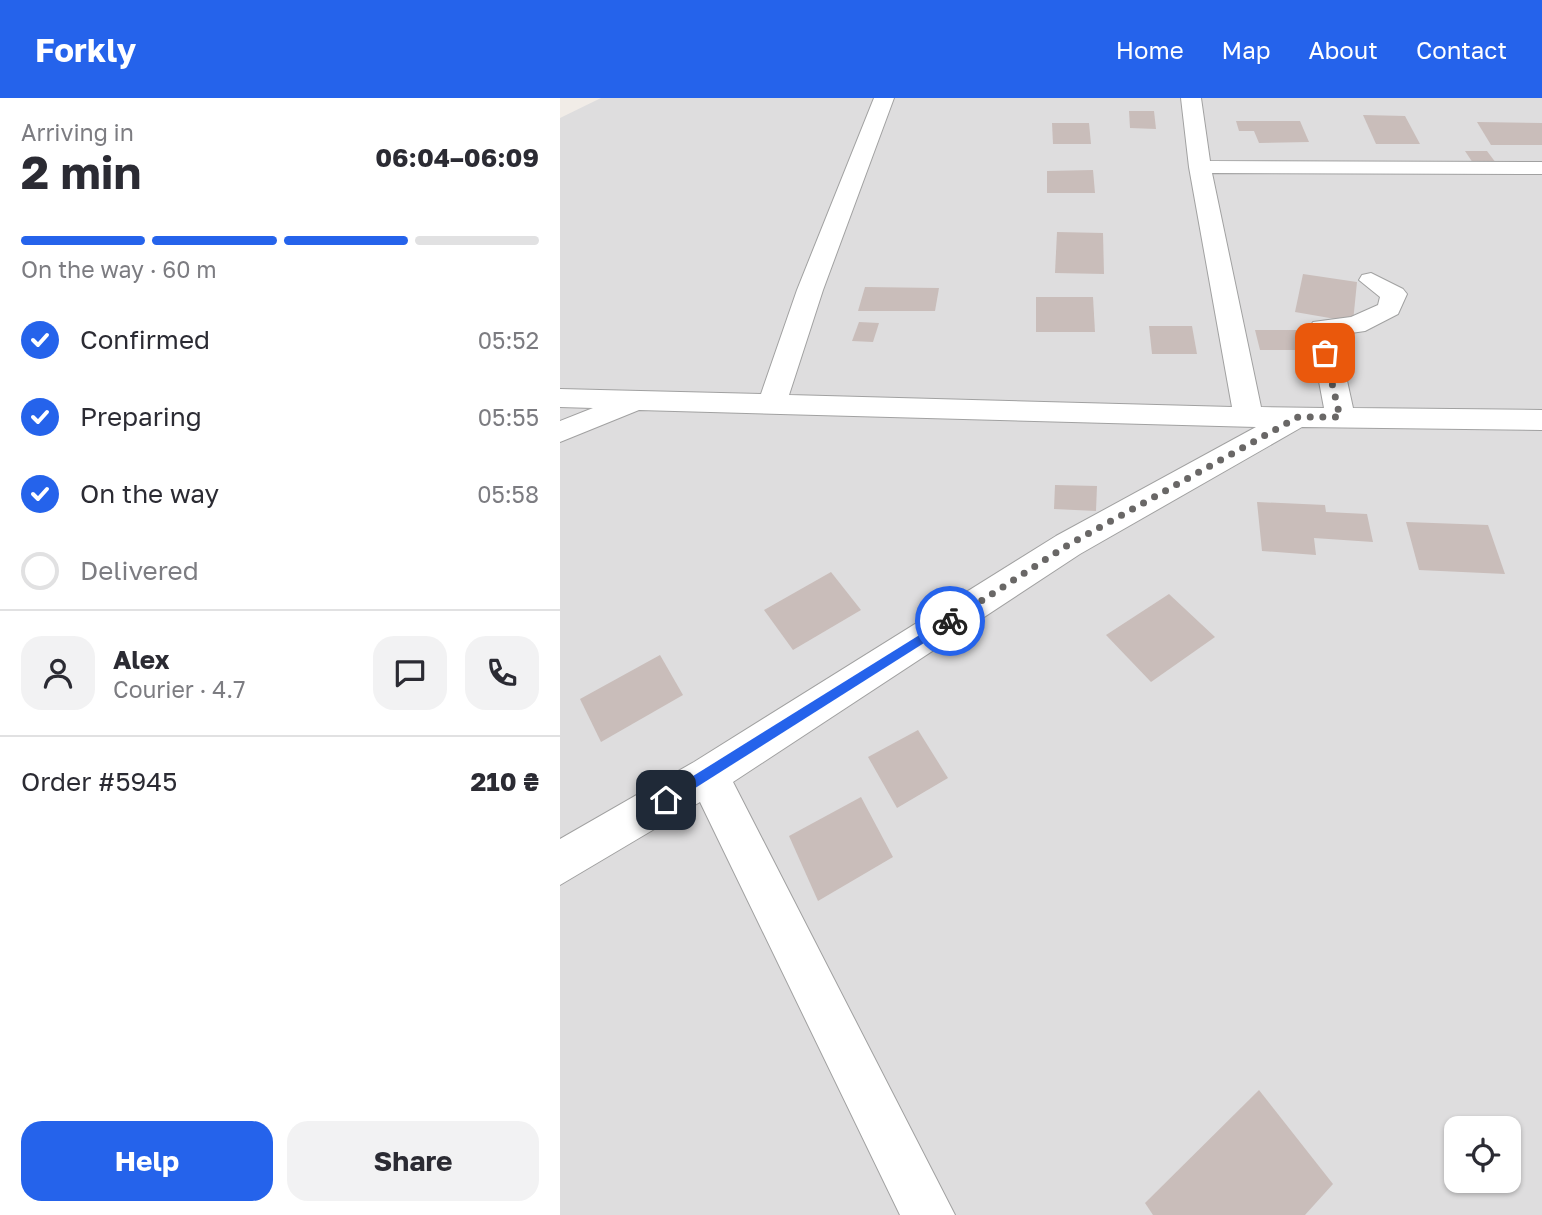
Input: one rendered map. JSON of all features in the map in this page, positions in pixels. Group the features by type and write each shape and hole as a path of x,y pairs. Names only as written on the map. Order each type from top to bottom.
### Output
{"street":[{"path":"771,405 810,290 884,98"},
{"path":"1191,98 1200,167 1248,417"},
{"path":"1200,167 1542,168"},
{"path":"1340,417 1322,328 1356,325 1389,309 1394,294 1371,280"},
{"path":"560,398 1248,417 1542,420"},
{"path":"560,432 637,402"},
{"path":"560,863 708,775 1068,545 1298,417"},
{"path":"708,775 928,1215"}],"shaded area":[{"path":"601,98 1542,98 1542,1215 560,1215 560,118"}],"building":[{"path":"1129,111 1154,111 1156,129 1130,128"},
{"path":"1363,115 1405,116 1420,144 1376,144"},
{"path":"1236,121 1300,121 1309,142 1259,143 1254,131 1239,131"},
{"path":"1477,122 1542,123 1542,145 1491,145"},
{"path":"1052,123 1089,123 1091,144 1053,144"},
{"path":"1465,151 1487,151 1496,163 1473,163"},
{"path":"1093,170 1095,193 1047,193 1047,171"},
{"path":"1057,232 1103,233 1104,274 1055,273"},
{"path":"1303,274 1357,282 1353,322 1295,312"},
{"path":"865,287 939,288 935,311 858,311"},
{"path":"1036,297 1093,297 1095,332 1036,332"},
{"path":"859,322 879,323 873,342 852,341"},
{"path":"1149,326 1192,326 1197,354 1152,354"},
{"path":"1255,330 1307,330 1313,350 1260,350"},
{"path":"1055,485 1097,486 1096,511 1054,509"},
{"path":"1257,502 1325,505 1326,512 1367,514 1373,542 1314,538 1316,555 1262,551"},
{"path":"1406,522 1488,525 1505,574 1419,570"},
{"path":"831,572 861,610 793,650 764,610"},
{"path":"1169,594 1215,637 1151,682 1106,635"},
{"path":"660,655 683,695 601,742 580,699"},
{"path":"918,730 948,778 897,808 868,757"},
{"path":"861,797 893,857 818,901 789,836"},
{"path":"1259,1090 1333,1184 1305,1215 1153,1215 1145,1203"}],"way so far":[{"path":"950,621 1068,545 1298,417 1340,417 1325,353"}],"route":[{"path":"666,800 950,621"}]}
